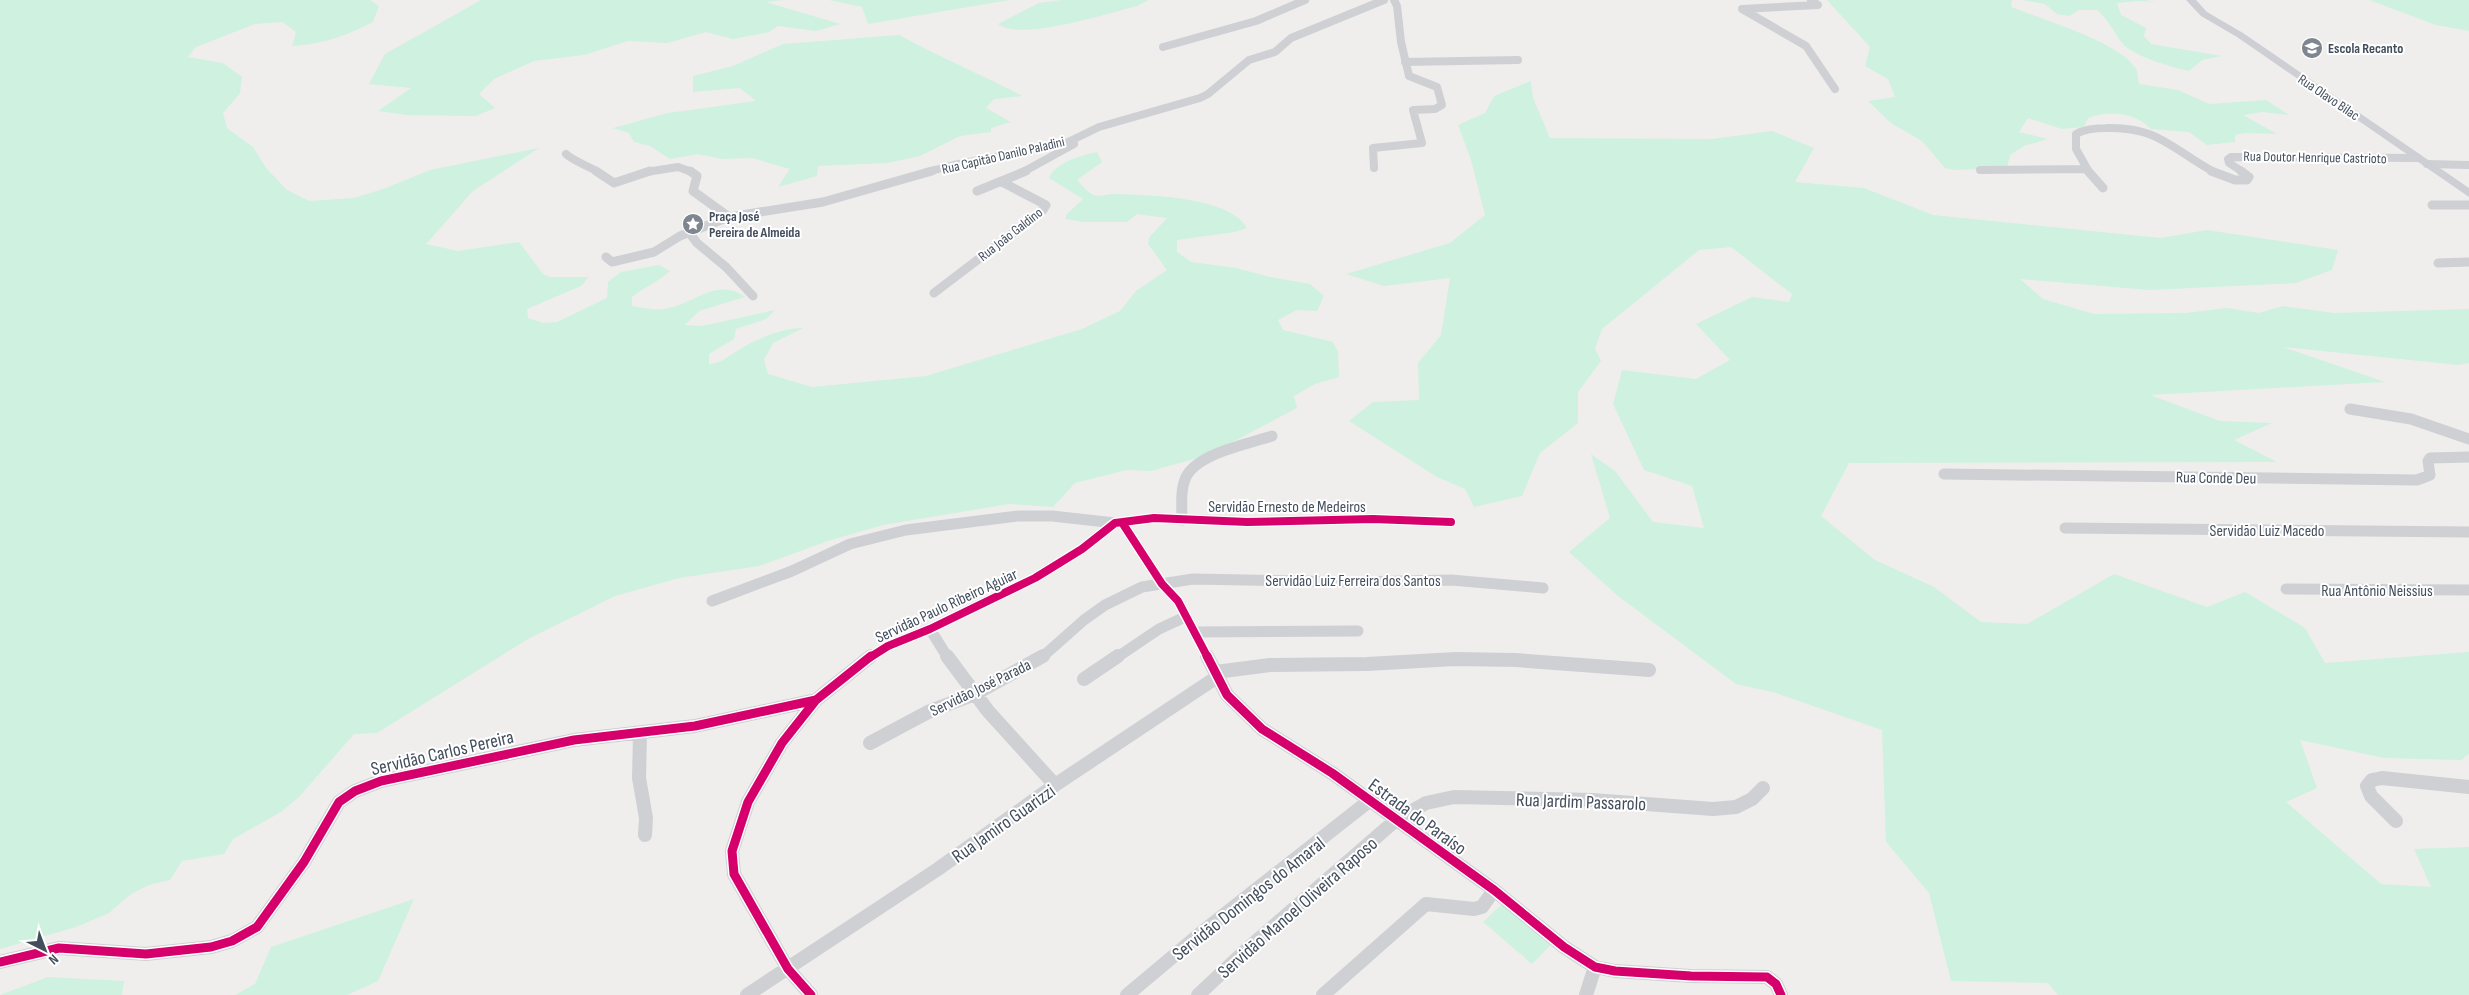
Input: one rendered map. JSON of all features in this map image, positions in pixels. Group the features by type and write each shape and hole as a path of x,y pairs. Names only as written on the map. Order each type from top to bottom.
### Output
{"main road":[{"name":"Rua Olavo Bilac","path":"2191,0 2204,14 2240,36 2469,193"}],"street":[{"path":"1163,47 1256,21 1304,0"},
{"name":"Rua Capitão Danilo Paladini","path":"606,257 612,262 654,252 689,232 729,217 823,202 954,165 1066,143 1099,127 1200,98 1208,94 1248,60 1276,52 1291,38 1384,0"},
{"path":"1374,168 1373,148 1422,143 1414,110 1435,109 1442,106 1437,88 1411,78 1405,62 1397,6 1394,0"},
{"path":"1811,0 1818,5 1742,9 1744,12 1802,43 1835,89"},
{"path":"1405,62 1518,60"},
{"name":"Rua Doutor Henrique Castrioto","path":"2103,188 2086,169 2077,152 2074,138 2081,131 2133,129 2152,133 2219,175 2240,181 2248,180 2249,177 2229,162 2228,159 2231,157 2422,161"},
{"path":"977,191 1002,182 1052,158 1086,133"},
{"path":"566,154 574,161 585,164 612,183 660,169 685,168 697,176 693,191 729,217"},
{"path":"2422,161 2469,165"},
{"path":"1980,170 2086,169"},
{"name":"Rua João Galdino","path":"934,293 1043,210 1046,205 1042,201 1002,182"},
{"path":"2432,205 2469,205"},
{"path":"689,232 697,244 726,267 753,296"},
{"path":"2438,262 2469,262"},
{"path":"2350,409 2382,412 2469,439"},
{"path":"1182,520 1182,491 1186,476 1196,466 1218,454 1272,436"},
{"name":"Rua Conde Deu","path":"1944,474 2417,480 2430,475 2428,461 2430,458 2469,457"},
{"path":"712,601 792,571 850,544 906,530 1018,516 1052,516 1119,523"},
{"name":"Servidão Ernesto de Medeiros","path":"1119,523 1145,518 1247,522 1373,519 1451,522"},
{"name":"Estrada do Paraíso","path":"1119,523 1162,584 1178,601 1227,695 1262,729 1332,773 1494,890 1564,948 1595,967 1615,971 1691,976 1767,977 1776,984 1781,995"},
{"name":"Servidão Paulo Ribeiro Aguiar","path":"811,995 788,969 734,874 732,866 732,851 748,802 766,768 816,700 868,658 906,636 930,629 1004,594 1064,562 1119,523"},
{"name":"Servidão Luiz Macedo","path":"2066,528 2469,532"},
{"name":"Servidão Luiz Ferreira dos Santos","path":"1162,584 1194,579 1354,582 1451,580 1543,588"},
{"name":"Servidão José Parada","path":"870,743 930,711 975,694 1042,657 1084,620 1128,592 1162,584"},
{"name":"Rua Antônio Neissius","path":"2286,589 2469,590"},
{"path":"1084,679 1159,629 1185,617"},
{"path":"930,629 945,656 975,694 1028,758 1055,785"},
{"path":"1194,632 1358,631"},
{"path":"1217,674 1270,665 1360,664 1456,659 1515,660 1649,670"},
{"name":"Rua Jamiro Guarizzi","path":"747,995 938,869 1055,785 1217,674"},
{"name":"Servidão Carlos Pereira","path":"0,962 58,948 146,954 211,947 232,941 257,927 304,862 334,808 346,796 381,781 430,769 574,740 640,734 694,726 816,700"},
{"path":"640,734 639,778 646,818 645,834"},
{"path":"2396,822 2371,796 2367,786 2372,780 2382,778 2469,787"},
{"name":"Rua Jardim Passarolo","path":"1396,820 1426,803 1454,798 1592,800 1712,809 1736,807 1752,799 1763,788"},
{"name":"Servidão Domingos do Amaral","path":"1127,995 1201,933 1369,801"},
{"name":"Servidão Manoel Oliveira Raposo","path":"1198,995 1253,944 1396,820"},
{"path":"1323,995 1426,904 1474,909 1482,907 1494,890"},
{"path":"1586,995 1595,967"}],"green space":[{"path":"0,0 370,0 379,6 373,22 334,39 292,46 296,32 283,22 255,24 196,47 188,57 223,63 242,77 240,93 223,113 227,128 253,147 266,168 287,190 309,201 354,198 386,188 430,170 539,148 473,191 426,244 458,251 519,242 543,274 550,277 589,277 581,286 527,309 528,318 544,323 557,322 607,298 608,282 621,272 659,265 670,271 632,297 632,306 664,309 715,291 725,289 735,291 745,297 699,311 685,325 702,326 775,310 766,319 736,329 734,339 709,354 709,364 720,361 752,342 769,335 795,328 803,328 773,343 764,360 768,374 812,387 926,376 1082,329 1120,311 1136,291 1167,270 1148,244 1149,238 1167,218 1137,214 1127,222 1084,222 1065,219 1067,214 1083,199 1049,178 1052,172 1063,164 1097,152 1102,162 1077,180 1092,194 1098,196 1114,194 1146,195 1206,203 1223,209 1237,217 1247,228 1235,232 1177,240 1177,252 1191,262 1236,268 1270,277 1310,284 1324,296 1317,311 1297,310 1278,320 1283,330 1333,342 1338,352 1339,377 1315,384 1294,396 1297,408 1227,445 1194,459 1151,471 1126,470 1075,483 1053,507 1009,504 883,525 828,541 759,566 679,578 615,596 528,639 377,733 354,734 299,797 281,812 233,839 224,854 182,861 170,880 149,885 131,894 109,913 76,927 0,949"},
{"path":"481,0 784,0 766,2 840,24 816,31 778,26 769,32 733,39 706,32 667,43 628,41 584,55 534,61 494,79 479,94 495,108 476,116 407,115 378,111 411,88 369,84 385,54"},
{"path":"829,0 1010,0 868,24 862,7"},
{"path":"1061,0 1149,0 1137,6 1044,28 1009,29 998,24 1039,3"},
{"path":"1827,0 2012,0 2011,7 2079,32 2128,59 2136,69 2139,84 2178,90 2209,104 2266,100 2289,115 2263,112 2243,115 2277,134 2244,133 2235,135 2235,142 2207,145 2189,132 2151,129 2137,119 2121,114 2096,115 2088,118 2084,127 2062,129 2028,118 2019,132 2048,139 2024,146 2010,155 2007,168 1954,170 1945,168 1922,141 1891,123 1868,101 1895,97 1888,79 1865,66 1870,47"},
{"path":"2022,0 2146,0 2157,2 2117,3 2121,15 2146,28 2144,36 2151,44 2222,56 2202,60 2189,71 2174,67 2144,57 2128,48 2097,10 2079,10 2069,16 2057,14 2045,4"},
{"path":"2369,0 2469,0 2469,31 2436,25"},
{"path":"899,35 1022,96 994,99 986,108 1011,122 991,128 991,132 960,136 920,156 887,163 818,166 817,176 778,187 790,169 752,158 722,159 698,154 670,159 650,146 634,142 629,133 613,128 668,113 756,101 740,88 693,92 693,76 733,66 783,44"},
{"path":"1531,81 1533,98 1550,138 1712,139 1772,131 1814,148 1795,182 1864,188 1933,215 2161,238 2207,230 2338,250 2332,270 2296,283 2149,290 2020,279 2043,299 2094,314 2186,313 2227,308 2259,313 2283,306 2334,313 2469,309 2469,363 2458,365 2283,347 2385,382 2150,395 2220,421 2272,423 2234,440 2277,462 1849,463 1821,516 1875,560 1934,587 1981,622 2027,624 2114,574 2207,607 2245,592 2305,628 2325,663 2469,652 2469,754 2461,760 2384,758 2300,740 2317,788 2286,802 2381,884 2431,887 2414,849 2469,847 2469,995 2058,995 2048,983 1951,981 1929,893 1886,842 1882,730 1776,693 1736,684 1618,596 1569,552 1610,518 1591,454 1615,471 1653,522 1704,528 1692,486 1644,470 1613,404 1622,370 1696,379 1730,360 1696,324 1752,297 1789,302 1792,294 1731,247 1699,250 1602,329 1595,349 1601,361 1578,392 1578,423 1540,453 1522,496 1474,507 1465,489 1437,477 1349,421 1373,402 1419,400 1418,363 1441,335 1450,278 1384,286 1346,274 1450,243 1485,215 1471,160 1458,125 1485,113 1494,96"},
{"path":"414,899 378,981 347,995 235,995 255,984 271,947"},
{"path":"1502,904 1551,945 1532,964 1483,922"},
{"path":"48,977 124,981 122,995 0,995"}],"cycle path":[{"path":"811,995 788,969 734,874 732,851 748,802 782,743 816,700 868,658 888,646 930,629 1035,578 1082,549 1115,523 1154,518 1247,522 1373,519 1451,522"},
{"path":"1123,524 1162,584 1178,601 1227,695 1242,710 1262,729 1332,773 1494,890 1564,947 1595,967 1615,971 1691,976 1767,977 1776,984 1781,995"},
{"path":"0,962 59,948 146,954 211,947 232,941 257,927 304,862 339,802 355,791 381,781 430,769 574,740 695,726 816,700"}],"place":[{"name":"Escola Recanto","path":"2312,48"},
{"name":"Praça José Pereira de Almeida","path":"693,224"}]}
